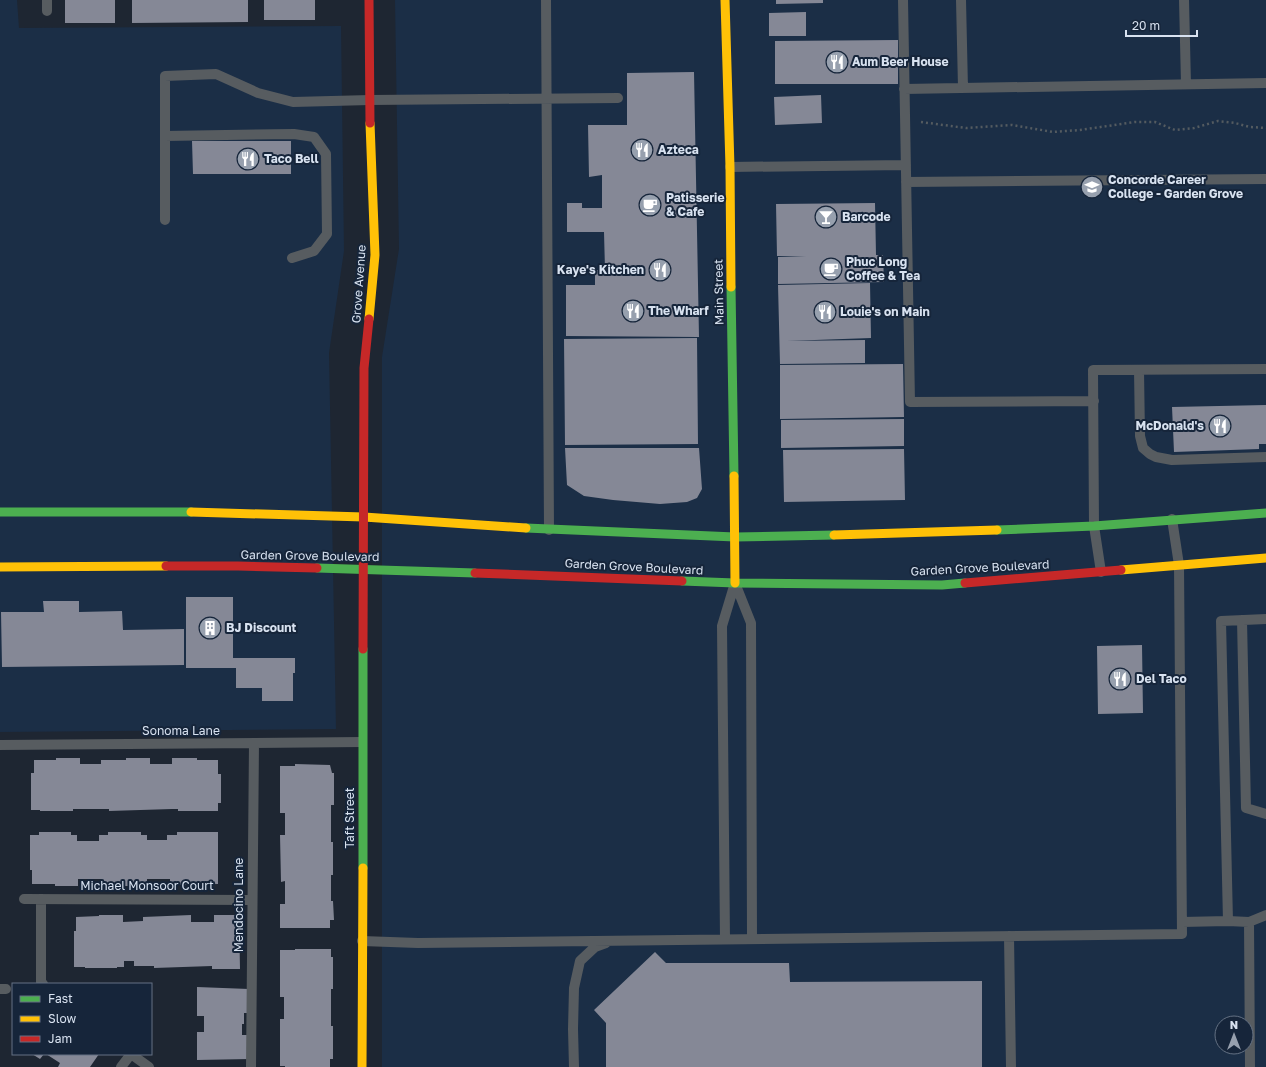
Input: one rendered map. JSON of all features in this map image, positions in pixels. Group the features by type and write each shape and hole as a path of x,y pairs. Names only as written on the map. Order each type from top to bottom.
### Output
{"main road":[{"name":"Grove Avenue","path":"362,569 364,517 364,368 375,255 370,100 369,0"},
{"name":"Main Street","path":"726,0 730,167 735,583"},
{"path":"0,512 199,512 364,517 549,530 735,537 896,534 1094,526 1266,513"},
{"name":"Garden Grove Boulevard","path":"0,566 238,566 567,575 735,583 942,585 1266,558"},
{"name":"Taft Street","path":"362,569 362,1067"}],"lane":[{"path":"47,0 47,12"},
{"path":"546,0 549,530"},
{"path":"903,0 910,402 1094,401"},
{"path":"961,0 963,88"},
{"path":"1184,0 1186,84"},
{"path":"165,220 165,76 216,74 258,93 293,102 618,98"},
{"path":"904,89 1266,83"},
{"path":"165,136 294,134 314,137 326,154 327,234 314,251 292,258"},
{"path":"730,167 906,165"},
{"path":"906,182 1266,179"},
{"path":"1101,572 1094,526 1093,370 1266,369"},
{"path":"1139,370 1140,436 1143,448 1150,454 1156,458 1172,460 1266,457"},
{"path":"362,941 418,943 1182,934 1179,565 1172,519"},
{"path":"725,939 722,626 735,583"},
{"path":"735,583 751,622 752,939"},
{"path":"1228,921 1221,621 1266,619"},
{"path":"1242,620 1246,808 1266,814"},
{"name":"Sonoma Lane","path":"0,745 362,742"},
{"name":"Mendocino Lane","path":"251,1067 254,743"},
{"name":"Michael Monsoor Court","path":"24,899 252,900"},
{"path":"41,899 42,983"},
{"path":"1182,922 1249,922 1266,915"},
{"path":"1249,922 1250,1067"},
{"path":"1009,936 1010,1067"},
{"path":"574,1067 574,988 580,961 595,947 612,940"},
{"path":"122,1067 130,1055"},
{"path":"132,1055 149,1067"}],"path":[{"path":"905,122 928,122 966,128 1012,125 1053,132 1080,130 1135,122 1155,122 1175,130 1194,128 1218,121 1266,128"}],"shaded area":[{"path":"0,0 17,0 19,28 341,26 344,251 329,353 336,729 0,732"},
{"path":"395,0 1266,0 1266,1067 382,1067 382,357 399,249"}],"building":[{"path":"65,0 115,0 115,23 65,23"},
{"path":"132,0 248,0 248,22 132,23"},
{"path":"264,0 315,0 315,20 264,20"},
{"path":"776,0 823,0 823,3 776,4"},
{"path":"806,12 806,36 769,36 769,13"},
{"name":"Aum Beer House","path":"898,40 898,84 775,84 775,41"},
{"path":"694,72 699,337 566,336 566,285 595,285 595,270 605,270 604,232 567,232 567,203 582,203 582,208 602,208 602,175 589,177 588,125 627,125 627,73"},
{"path":"821,95 822,123 775,125 774,97"},
{"path":"192,141 291,141 291,174 193,174"},
{"path":"875,203 876,255 883,255 884,282 778,284 778,257 806,256 777,256 776,204"},
{"name":"Louie's on Main","path":"870,283 871,338 787,341 865,340 865,363 780,364 778,285"},
{"path":"697,338 698,444 565,445 564,339"},
{"path":"903,364 904,417 780,419 780,365"},
{"name":"McDonald's","path":"1266,405 1266,444 1259,444 1259,449 1174,452 1172,407"},
{"path":"904,419 904,446 781,448 781,420"},
{"path":"565,448 699,448 702,489 697,498 687,502 660,504 584,496 567,485"},
{"path":"904,449 905,500 784,502 783,450"},
{"name":"BJ Discount","path":"186,597 233,597 233,658 295,658 295,673 293,673 293,701 262,701 262,688 236,688 236,668 186,668"},
{"path":"43,601 79,601 79,612 122,611 123,630 184,629 184,665 2,667 1,612 44,612"},
{"name":"Del Taco","path":"1142,645 1143,713 1098,714 1097,646"},
{"path":"56,758 80,758 80,764 101,764 101,760 126,760 126,758 150,758 150,764 172,764 172,758 218,760 218,774 221,774 221,803 218,803 218,811 178,811 178,809 109,811 109,809 73,809 73,811 31,810 31,773 34,773 34,760 56,760"},
{"path":"295,764 330,765 332,773 334,773 334,805 331,805 333,875 331,875 331,901 333,901 334,920 330,920 330,928 280,928 280,904 285,904 285,881 281,882 280,835 285,835 285,813 280,813 280,766 295,766"},
{"path":"39,832 71,832 71,835 77,835 77,841 99,841 99,835 108,835 108,832 141,832 141,835 147,835 147,840 167,840 167,835 177,835 177,832 218,832 218,884 170,885 170,879 147,879 147,886 125,886 101,885 101,879 78,879 78,886 32,884 32,870 30,870 30,835 39,835"},
{"path":"123,915 123,922 143,921 143,917 191,915 191,922 214,922 214,915 239,915 240,969 212,969 212,966 154,968 154,966 134,966 134,961 124,961 124,967 117,968 74,967 74,931 76,931 76,917"},
{"path":"331,949 331,957 333,957 331,1026 333,1026 333,1059 330,1059 330,1067 280,1066 280,1019 284,1019 284,997 280,997 280,950"},
{"path":"655,952 666,963 789,963 790,982 982,981 982,1067 606,1067 606,1023 594,1010"},
{"path":"197,987 249,989 249,1013 244,1013 242,1035 250,1035 250,1059 197,1060 197,1032 204,1032 204,1016 197,1016"},
{"path":"34,1055 43,1055 40,1059"},
{"path":"48,1055 98,1055 90,1067 58,1067 60,1063"}],"traffic: fast":[{"path":"731,287 734,476"},
{"path":"0,512 191,512"},
{"path":"997,530 1094,526 1266,513"},
{"path":"526,528 735,537 834,535"},
{"path":"317,568 475,573"},
{"path":"682,581 942,585 965,583"},
{"path":"363,649 363,868"}],"traffic: slow":[{"path":"725,0 730,167 731,287"},
{"path":"369,319 375,255 370,123"},
{"path":"734,476 735,583"},
{"path":"191,512 364,517 526,528"},
{"path":"834,535 997,530"},
{"path":"1121,570 1266,558"},
{"path":"0,567 166,566"},
{"path":"362,1067 363,868"}],"traffic: jam":[{"path":"369,0 370,123"},
{"path":"363,649 364,368 369,319"},
{"path":"166,566 317,568"},
{"path":"965,583 1121,570"},
{"path":"475,573 682,581"}],"place":[{"name":"Aum Beer House","path":"837,62"},
{"name":"Azteca","path":"642,150"},
{"name":"Taco Bell","path":"248,159"},
{"name":"Concorde Career College - Garden Grove","path":"1092,187"},
{"name":"Patisserie & Cafe","path":"650,205"},
{"name":"Barcode","path":"826,217"},
{"name":"Phuc Long Coffee & Tea","path":"831,269"},
{"name":"Kaye's Kitchen","path":"660,270"},
{"name":"The Wharf","path":"633,311"},
{"name":"Louie's on Main","path":"825,312"},
{"name":"McDonald's","path":"1220,426"},
{"name":"BJ Discount","path":"210,628"},
{"name":"Del Taco","path":"1120,679"}]}
